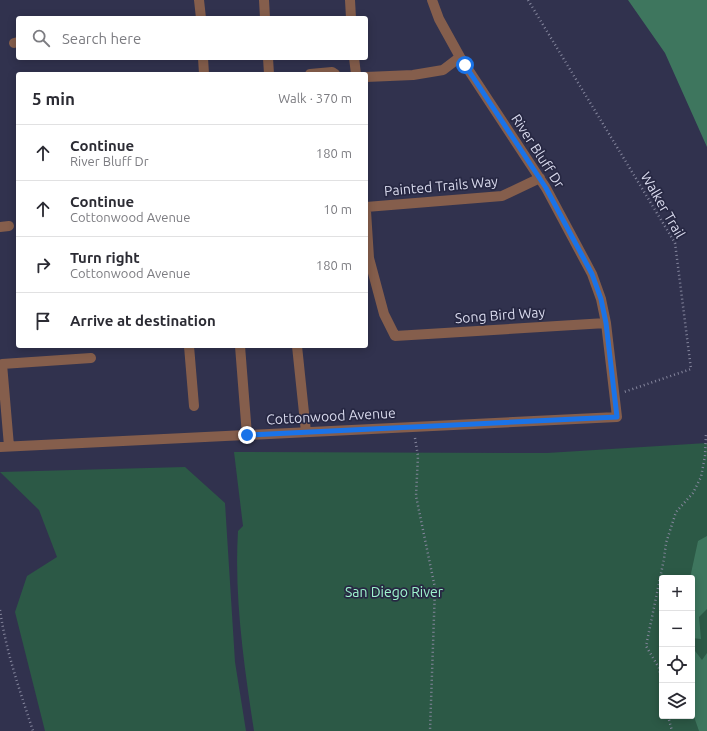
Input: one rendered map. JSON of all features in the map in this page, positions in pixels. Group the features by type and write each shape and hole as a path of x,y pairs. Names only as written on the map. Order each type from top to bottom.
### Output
{"street":[{"path":"199,0 201,16"},
{"path":"264,0 265,16"},
{"path":"350,0 351,16"},
{"name":"River Bluff Dr","path":"432,0 439,19 460,57 540,178 566,222 592,274 601,299 606,323 616,395"},
{"path":"368,77 413,74 443,70 460,57"},
{"path":"203,60 204,72"},
{"path":"268,60 269,72"},
{"path":"354,60 356,72"},
{"name":"Painted Trails Way","path":"368,207 502,196 540,178"},
{"name":"Song Bird Way","path":"368,242 369,258 384,314 395,336 606,323"},
{"path":"189,348 194,406"},
{"path":"240,348 247,435"},
{"path":"297,348 306,432"},
{"path":"5,446 1,364 91,358"},
{"name":"Cottonwood Avenue","path":"5,446 617,417 616,395"}],"path":[{"name":"Walker Trail","path":"528,0 675,243 691,368 616,395"},
{"path":"413,426 418,456 416,496 435,588 430,731"},
{"path":"662,683 660,668 646,646 666,543 676,512 693,493 701,477 705,456 706,434"},
{"path":"0,610 3,632 12,668 33,731"},
{"path":"669,719 672,731"}],"green space":[{"path":"628,0 707,0 707,147 665,53"},
{"name":"San Diego River","path":"707,443 707,731 254,731 243,656 237,581 238,531 243,526 234,452 547,453"},
{"path":"185,467 225,503 235,662 246,731 45,731 15,612 27,576 57,557 39,510 0,472"},
{"path":"707,536 707,609 699,617 701,639 695,638 695,575 691,575 698,541"},
{"path":"695,651 702,660 707,653 707,731 699,731 695,719"}],"route":[{"path":"247,435 423,425 502,423 617,417 616,395 606,323 601,299 592,274 566,222 546,188 465,65"}]}
